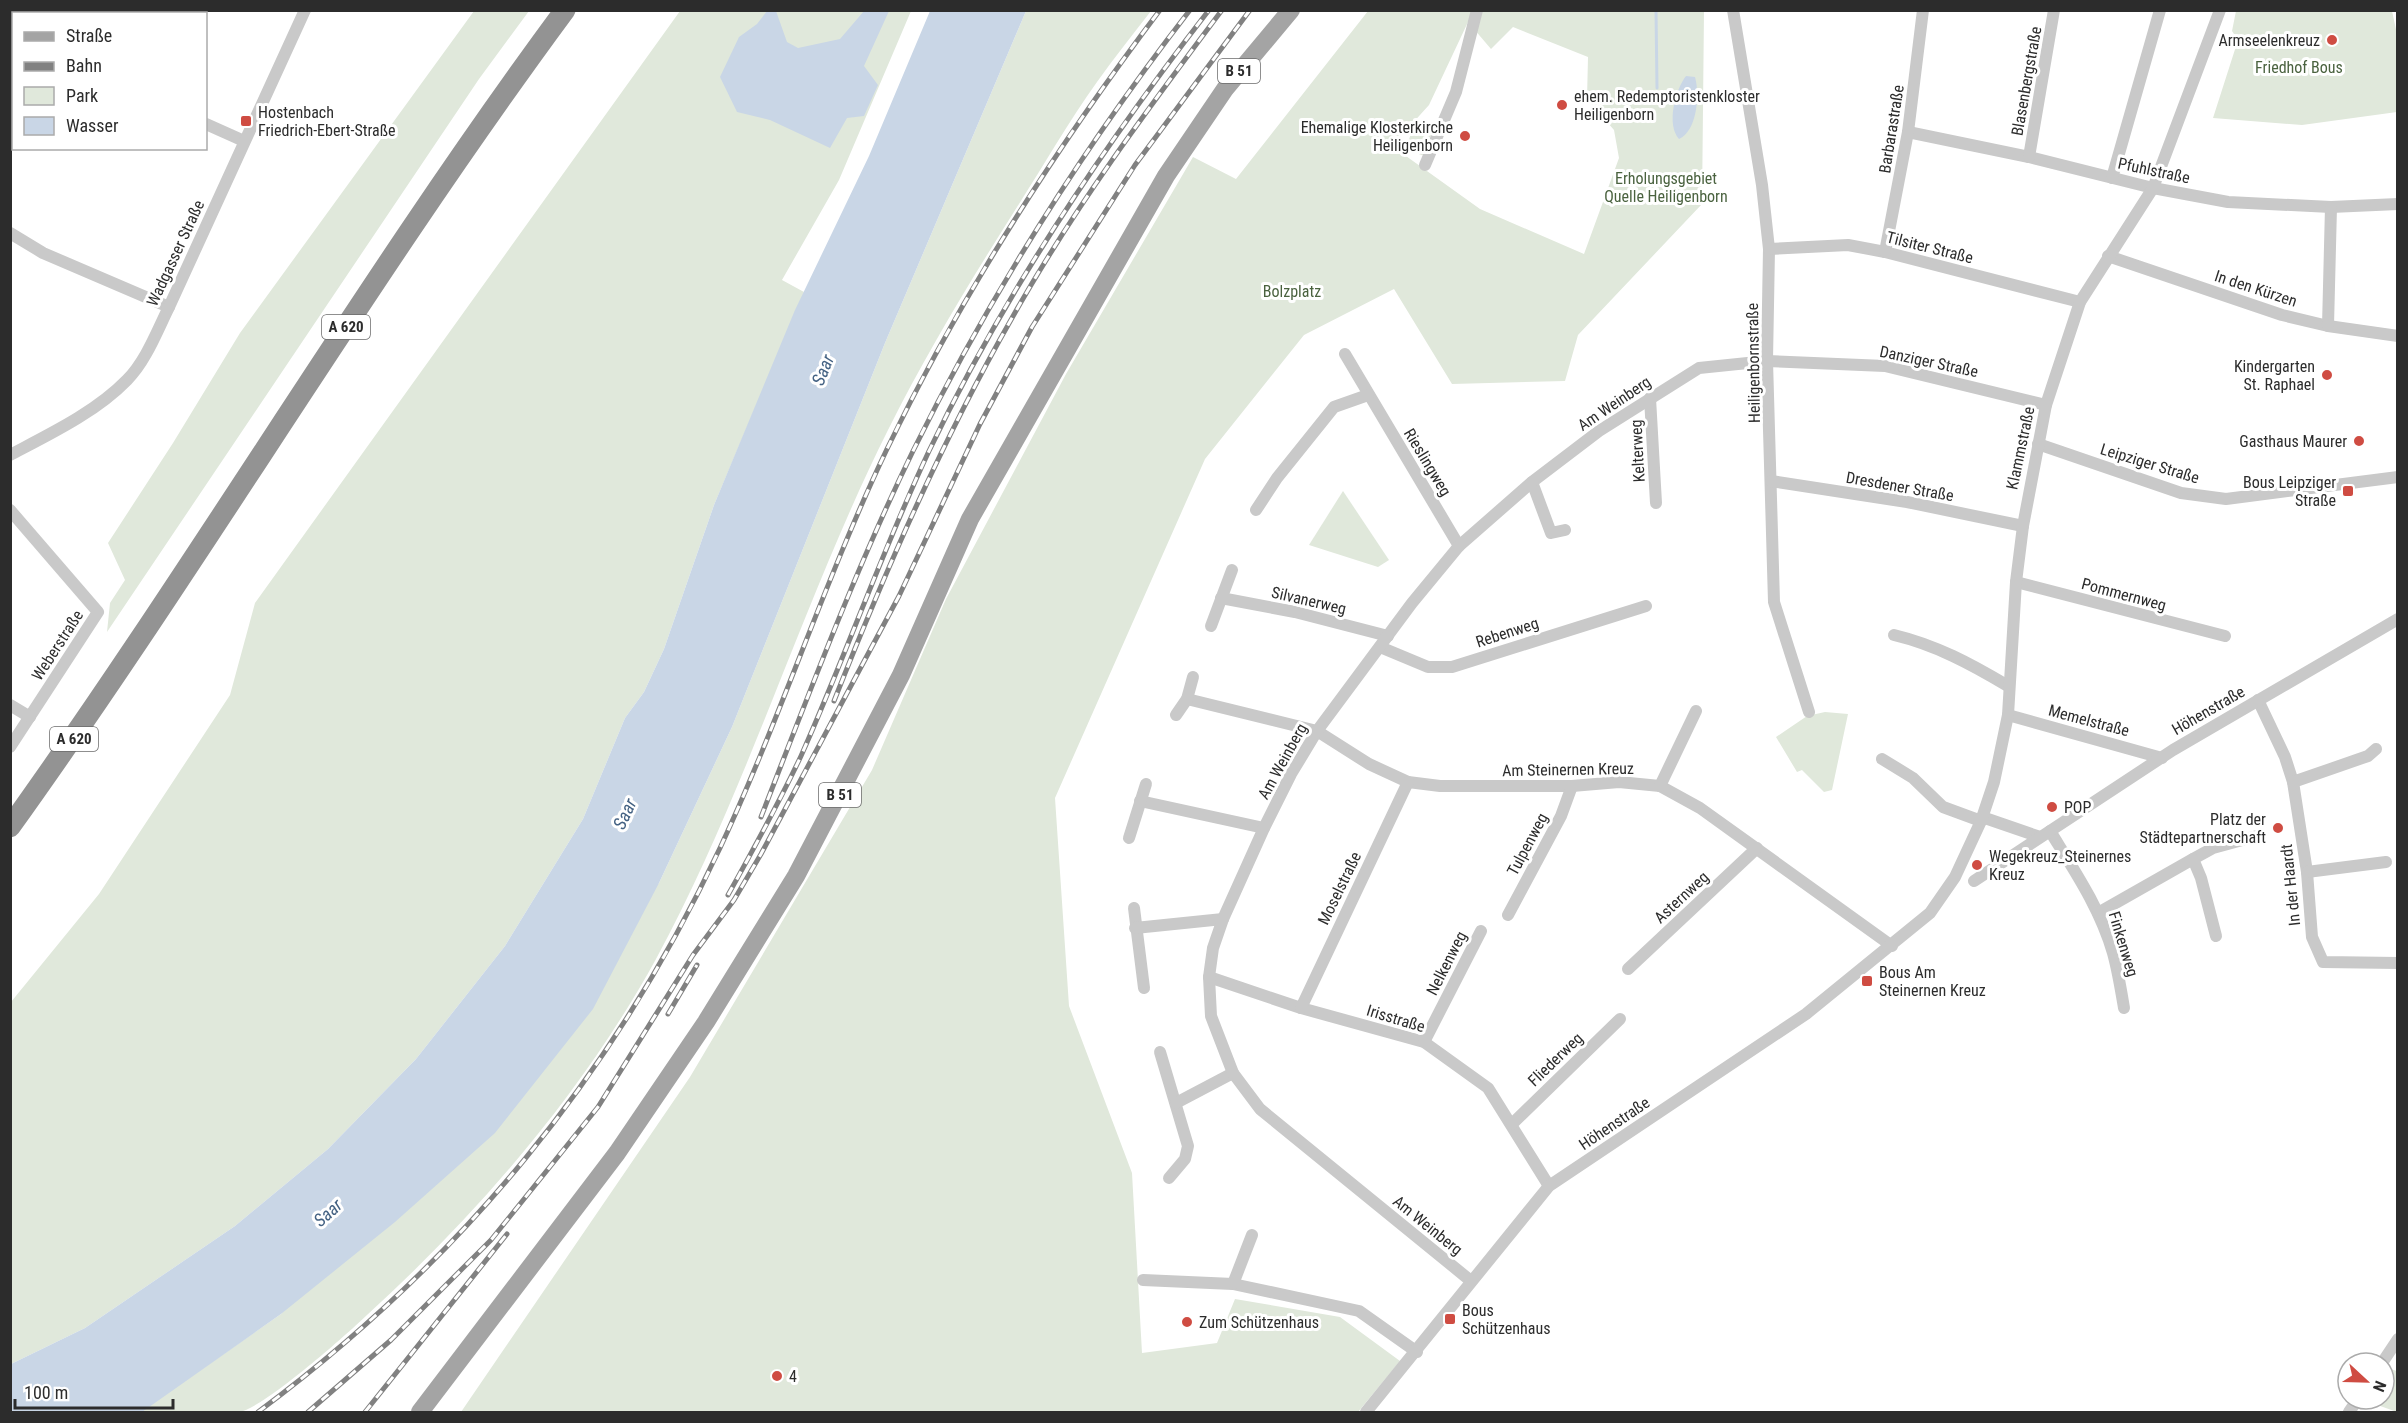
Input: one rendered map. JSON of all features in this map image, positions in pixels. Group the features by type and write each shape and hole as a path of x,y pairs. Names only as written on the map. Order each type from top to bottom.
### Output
{"highway":[{"name":"A 620","path":"10,805 158,590 403,215 548,10"},
{"name":"A 620","path":"10,827 169,598 413,224 565,10"}],"main road":[{"name":"B 51","path":"420,1413 617,1153 706,1022 795,876 901,675 970,519 1191,136 1225,89 1291,10"}],"street":[{"name":"Wadgasser Straße","path":"10,455 58,430 128,379 169,307 305,10"},
{"path":"1425,165 1456,92 1476,10"},
{"name":"Heiligenbornstraße","path":"1733,10 1762,185 1769,249 1767,361 1774,602 1809,712"},
{"name":"Barbarastraße","path":"1886,252 1908,132 1923,10"},
{"name":"Blasenbergstraße","path":"2029,157 2054,10"},
{"path":"2112,178 2160,10"},
{"name":"Klammstraße","path":"1930,913 1955,877 1981,819 1994,782 2008,715 2016,582 2023,526 2046,405 2080,302 2153,188 2220,10"},
{"path":"207,124 244,141"},
{"name":"Pfuhlstraße","path":"1908,132 2029,157 2153,188 2228,202 2331,207 2397,204"},
{"path":"2328,326 2331,207"},
{"path":"10,233 43,253 169,307"},
{"name":"Tilsiter Straße","path":"1769,249 1848,244 2080,302"},
{"name":"In den Kürzen","path":"2108,256 2282,315 2328,326 2397,336"},
{"name":"Rieslingweg","path":"1345,354 1459,546"},
{"name":"Am Weinberg","path":"1471,1281 1260,1109 1233,1073 1211,1016 1209,977 1213,948 1223,919 1264,828 1291,774 1317,731 1459,546 1532,482 1599,431 1699,368 1767,361"},
{"name":"Danziger Straße","path":"1767,361 1886,366 2046,405"},
{"path":"1256,510 1277,478 1334,407 1368,395"},
{"name":"Kelterweg","path":"1650,398 1656,503"},
{"name":"Leipziger Straße","path":"2038,444 2181,493 2226,499 2397,477"},
{"name":"Dresdener Straße","path":"1772,481 1907,502 2023,526"},
{"path":"1532,482 1551,533 1565,530"},
{"name":"Weberstraße","path":"10,510 98,612 30,717"},
{"path":"1211,626 1232,570"},
{"name":"Pommernweg","path":"2016,582 2225,636"},
{"name":"Silvanerweg","path":"1221,598 1295,612 1388,636"},
{"name":"Rebenweg","path":"1380,647 1428,667 1452,667 1646,606"},
{"name":"Höhenstraße","path":"1974,881 2162,758 2397,619"},
{"path":"1894,635 1922,641 1955,655 2008,686"},
{"path":"1176,715 1187,699 1193,676"},
{"name":"Am Steinernen Kreuz","path":"1187,699 1317,731 1369,764 1408,782 1440,786 1572,786 1618,782 1660,786 1700,808 1892,946"},
{"name":"In der Haardt","path":"2258,700 2285,757 2293,782 2307,872 2312,937 2323,962 2397,963"},
{"path":"10,705 30,717 10,747"},
{"path":"1660,786 1696,711"},
{"name":"Memelstraße","path":"2008,715 2162,758"},
{"path":"2293,782 2368,756 2376,749"},
{"path":"1882,759 1913,778 1943,807 1981,819 2045,834"},
{"name":"Moselstraße","path":"1301,1008 1408,782"},
{"path":"1129,838 1146,784"},
{"name":"Tulpenweg","path":"1508,915 1561,816 1572,786"},
{"path":"1140,801 1264,828"},
{"name":"Finkenweg","path":"2045,834 2082,880 2098,913 2113,953 2124,1008"},
{"path":"2098,913 2212,848 2257,836"},
{"name":"Asternweg","path":"1628,969 1757,848"},
{"path":"2193,859 2201,878 2216,936"},
{"path":"2307,872 2386,862"},
{"path":"1134,908 1144,988"},
{"name":"Höhenstraße","path":"1366,1413 1549,1186 1806,1014 1930,913"},
{"path":"1135,928 1223,919"},
{"name":"Nelkenweg","path":"1424,1042 1481,931"},
{"name":"Irisstraße","path":"1209,977 1301,1008 1424,1042 1488,1088 1549,1186"},
{"name":"Fliederweg","path":"1512,1124 1620,1019"},
{"path":"1160,1052 1188,1146 1185,1159 1169,1178"},
{"path":"1176,1103 1233,1073"},
{"path":"1233,1284 1252,1235"},
{"path":"1143,1280 1233,1284 1359,1311 1417,1352"}],"green space":[{"path":"474,11 529,11 479,79 107,632 110,603 125,580 108,543 173,443 240,333"},
{"path":"680,11 911,11 839,180 782,280 804,292 714,505 664,649 644,692 625,718 583,819 505,946 416,1059 328,1149 235,1226 85,1328 11,1364 11,1002 99,894 230,695 255,603"},
{"path":"1026,11 1151,11 1103,73 1067,127 967,287 903,401 828,561 747,762 689,895 656,959 627,1008 562,1103 488,1193 409,1276 304,1370 251,1408 239,1412 204,1414 140,1412 281,1314 659,883 732,727 885,343"},
{"path":"1368,11 1704,11 1702,204 1578,335 1565,381 1452,384 1394,289 1304,335 1205,459 1055,798 1069,1006 1132,1173 1142,1353 1217,1343 1235,1299 1340,1317 1400,1361 1358,1412 461,1412 690,1077 872,770 946,599 1066,374 1193,157 1236,179","holes":["1468,22 1491,49 1513,27 1588,57 1587,99 1614,130 1619,158 1584,254 1480,209 1392,146 1429,105"]},
{"name":"Friedhof Bous","path":"2236,11 2392,11 2397,34 2397,112 2302,125 2213,118 2238,40 2232,31"},
{"path":"1413,126 1432,132 1425,156 1406,150"},
{"path":"1343,491 1389,560 1378,567 1309,545"},
{"path":"1825,712 1848,714 1832,790 1824,792 1802,770 1797,772 1776,737 1807,716"},
{"path":"2396,1371 2397,1371 2397,1412 2394,1411"}],"water":[{"path":"767,11 776,11 787,42 798,48 840,39 864,11 889,11 864,66 878,85 864,116 847,118 830,148 770,120 737,112 720,77 739,37 757,24"},
{"name":"Saar","path":"930,11 1026,11 885,343 732,727 659,883 593,1009 495,1133 395,1222 281,1314 142,1412 11,1412 11,1364 85,1328 235,1226 328,1149 416,1059 505,946 583,819 625,718 644,692 664,649 714,505 795,310 869,156"},
{"path":"1686,76 1695,77 1696,112 1690,128 1679,139 1673,125 1673,108 1678,90"}],"waterway":[{"path":"1656,10 1657,88"}],"railway":[{"path":"258,1412 332,1354 401,1292 465,1227 525,1159 580,1087 631,1011 678,932 720,848 763,749 843,548 887,449 916,391 979,278 1048,168 1160,10"},
{"path":"761,817 833,632 872,541 913,451 943,393 1006,279 1040,224 1112,115 1190,10"},
{"path":"728,895 801,756 912,489 989,335 1057,223 1093,169 1209,10"},
{"path":"834,701 916,506 986,364 1035,278 1085,199 1222,10"},
{"path":"308,1412 391,1340 491,1240 598,1107 693,955 734,900 761,854 899,596 980,424 1032,327 1135,165 1250,10"},
{"path":"668,1014 697,965"},
{"path":"365,1412 507,1234"}],"place":[{"name":"Armseelenkreuz","path":"2332,40"},
{"name":"ehem. Redemptoristenkloster Heiligenborn","path":"1562,105"},
{"name":"Hostenbach Friedrich-Ebert-Straße","path":"246,121"},
{"name":"Ehemalige Klosterkirche Heiligenborn","path":"1465,136"},
{"name":"Kindergarten St. Raphael","path":"2327,375"},
{"name":"Gasthaus Maurer","path":"2359,441"},
{"name":"Bous Leipziger Straße","path":"2348,491"},
{"name":"POP","path":"2052,807"},
{"name":"Platz der Städtepartnerschaft","path":"2278,828"},
{"name":"Wegekreuz_Steinernes Kreuz","path":"1977,865"},
{"name":"Bous Am Steinernen Kreuz","path":"1867,981"},
{"name":"Bous Schützenhaus","path":"1450,1319"},
{"name":"Zum Schützenhaus","path":"1187,1322"},
{"name":"4","path":"777,1376"}],"park label":[{"name":"Erholungsgebiet Quelle Heiligenborn","path":"1666,187"},
{"name":"Bolzplatz","path":"1292,291"}]}
